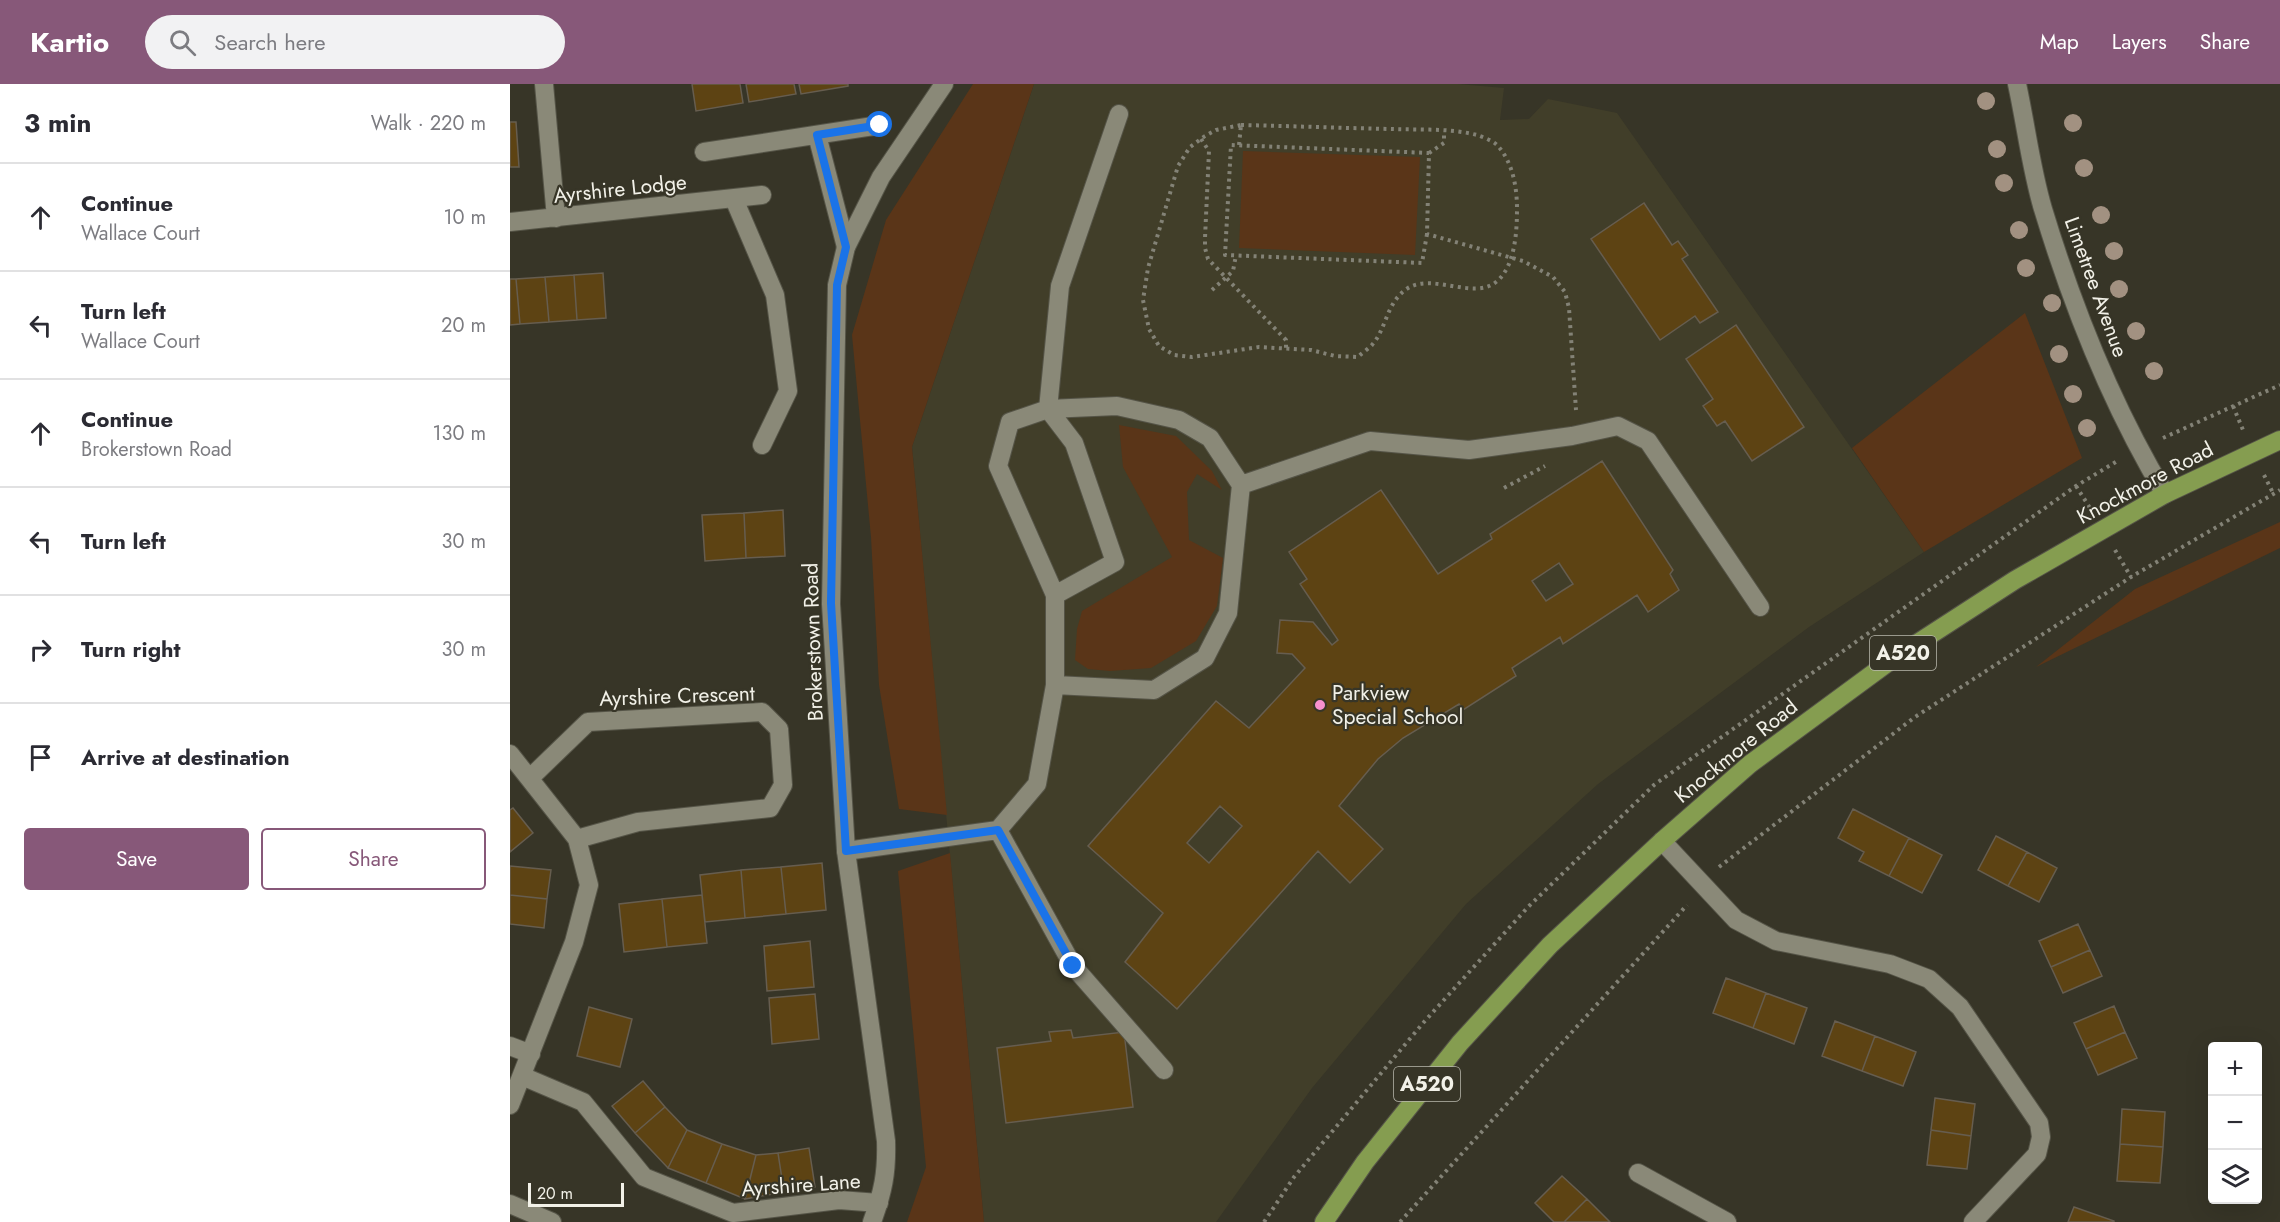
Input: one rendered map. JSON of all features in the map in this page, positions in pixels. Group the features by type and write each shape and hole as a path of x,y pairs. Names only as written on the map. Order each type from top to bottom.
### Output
{"main road":[{"name":"Knockmore Road","path":"1324,1222 1365,1162 1460,1042 1550,945 1750,764 1890,661 2015,580 2165,494 2280,440"}],"street":[{"path":"544,84 556,218"},
{"name":"Brokerstown Road","path":"872,1222 886,1173 886,1141 846,851 831,603 837,285 846,247 881,177 944,84"},
{"name":"Limetree Avenue","path":"2017,84 2043,207 2083,328 2139,450 2165,494"},
{"path":"1055,596 1115,562 1074,442 1048,409 1060,286 1119,114"},
{"path":"704,152 880,125"},
{"path":"817,135 846,247"},
{"name":"Ayrshire Lodge","path":"510,222 762,195"},
{"path":"734,199 775,296 788,391 762,445"},
{"path":"846,851 998,830 1037,784 1055,685 1055,596 998,466 1010,422 1048,409 1117,406 1179,420 1209,438 1241,485 1228,613 1205,657 1154,690 1055,685"},
{"path":"1241,485 1370,441 1469,450 1572,436 1618,426 1648,441 1760,607"},
{"name":"Ayrshire Crescent","path":"530,778 588,722 762,712 779,729 783,785 771,808 638,822 577,839"},
{"path":"510,755 577,839 589,885 574,942 510,1105"},
{"path":"998,830 1073,966 1164,1070"},
{"path":"1662,842 1736,920 1776,942 1890,964 1929,980 1960,1007 2039,1123 2041,1137 2037,1154 1973,1222"},
{"path":"510,1046 531,1054"},
{"name":"Ayrshire Lane","path":"522,1076 584,1102 644,1177 733,1213 839,1200 879,1203"},
{"path":"1638,1173 1727,1222"},
{"path":"510,1204 552,1222"}],"path":[{"path":"1239,145 1241,125"},
{"path":"1241,125 1444,131 1478,136 1497,144 1515,181 1517,198 1517,228 1504,274 1496,282 1486,287 1424,282 1408,288 1393,302 1373,344 1358,357 1335,356 1311,350 1259,347 1192,357 1174,355 1159,346 1149,329 1143,300 1148,268 1178,165 1190,147 1201,139 1216,130 1241,125"},
{"path":"1429,153 1427,234 1422,263 1225,255 1231,145 1429,153 1444,143 1444,131"},
{"path":"1201,139 1209,151 1204,248 1208,259 1286,340 1286,348"},
{"path":"1427,234 1523,261 1553,277 1564,292 1569,308 1576,413 1572,436"},
{"path":"1212,290 1233,271 1236,255"},
{"path":"1400,1222 1723,862 1915,717 2131,577 2280,490"}],"shaded area":[{"path":"973,84 1034,84 912,447 947,815 899,809 879,685 871,537 852,335 886,220"},
{"name":"Parkview Special School","path":"1034,84 1458,84 1504,88 1500,120 1529,119 1548,99 1617,113 1924,552 1809,627 1598,784 1466,904 1312,1088 1216,1222 984,1222 912,447"},
{"path":"1243,151 1420,157 1415,255 1239,248"},
{"path":"2025,313 2082,458 1924,552 1852,448"},
{"path":"1119,425 1176,436 1212,471 1222,490 1197,474 1187,492 1189,540 1223,558 1217,606 1196,641 1151,668 1110,671 1088,669 1075,660 1077,629 1082,611 1172,557 1123,467"},
{"path":"2280,522 2280,548 2036,667 2135,589"},
{"path":"950,853 984,1222 907,1222 926,1167 898,871"}],"building":[{"path":"692,84 740,84 743,103 696,111"},
{"path":"746,84 794,84 796,94 749,102"},
{"path":"799,84 848,84 848,86 801,94"},
{"path":"510,122 516,122 519,167 510,167"},
{"path":"1644,203 1672,245 1678,241 1688,255 1682,259 1718,312 1700,323 1695,316 1660,340 1591,239"},
{"path":"603,273 606,318 577,320 574,275"},
{"path":"574,275 577,320 549,322 545,277"},
{"path":"545,277 549,322 520,324 516,279"},
{"path":"510,279 516,279 520,324 510,325"},
{"path":"1736,325 1804,427 1752,461 1725,421 1717,426 1703,406 1713,399 1686,359"},
{"path":"1602,461 1673,570 1670,574 1679,590 1648,612 1637,595 1563,644 1560,637 1512,668 1516,676 1463,710 1459,704 1403,738 1378,759 1339,806 1383,849 1350,883 1318,851 1177,1009 1125,962 1163,913 1088,846 1216,701 1249,728 1305,668 1292,654 1277,653 1280,620 1313,622 1332,645 1338,640 1300,584 1307,579 1289,552 1381,490 1438,574 1492,539 1490,534","holes":["1559,563 1573,584 1546,601 1532,581","1220,806 1242,826 1209,863 1187,843"]},
{"path":"783,510 785,556 746,558 744,513"},
{"path":"744,513 746,558 705,561 702,515"},
{"path":"513,808 533,833 510,852 510,810"},
{"path":"1853,809 1909,838 1889,876 1859,861 1864,852 1838,838"},
{"path":"1996,836 2027,852 2008,886 1978,870"},
{"path":"1909,838 1942,855 1922,893 1889,876"},
{"path":"2027,852 2057,868 2039,902 2008,886"},
{"path":"822,863 826,910 786,914 781,867"},
{"path":"510,866 551,870 547,899 510,895"},
{"path":"781,867 786,914 745,918 741,870"},
{"path":"741,870 745,918 705,922 700,875"},
{"path":"510,895 547,899 544,928 510,924"},
{"path":"702,895 707,943 667,947 662,899"},
{"path":"662,899 667,947 624,952 619,904"},
{"path":"2078,924 2090,950 2051,967 2039,941"},
{"path":"810,941 814,987 767,991 764,946"},
{"path":"2090,950 2102,976 2063,993 2051,967"},
{"path":"1726,978 1766,993 1753,1028 1713,1013"},
{"path":"1766,993 1807,1008 1794,1044 1753,1028"},
{"path":"815,994 819,1039 772,1044 769,998"},
{"path":"2114,1006 2125,1032 2086,1049 2074,1023"},
{"path":"589,1007 632,1019 620,1067 577,1056"},
{"path":"1835,1021 1875,1036 1862,1071 1822,1056"},
{"path":"1071,1030 1073,1038 1124,1032 1133,1107 1006,1123 997,1048 1051,1041 1049,1032"},
{"path":"2125,1032 2137,1058 2098,1075 2086,1049"},
{"path":"1875,1036 1916,1052 1903,1086 1862,1071"},
{"path":"643,1081 665,1107 635,1133 612,1106"},
{"path":"1935,1098 1975,1104 1971,1136 1931,1130"},
{"path":"665,1107 687,1130 668,1168 635,1133"},
{"path":"2122,1109 2165,1112 2163,1147 2120,1144"},
{"path":"687,1130 722,1144 706,1183 668,1168"},
{"path":"1931,1130 1971,1136 1967,1169 1927,1165"},
{"path":"722,1144 756,1155 745,1199 706,1183"},
{"path":"2120,1144 2163,1147 2160,1183 2117,1181"},
{"path":"809,1148 815,1187 784,1192 778,1153"},
{"path":"778,1153 784,1192 745,1199 756,1155"},
{"path":"1562,1176 1587,1199 1564,1222 1554,1222 1535,1203"},
{"path":"1587,1199 1610,1222 1564,1222"},
{"path":"2074,1207 2114,1221 2114,1222 2068,1222"}],"place":[{"name":"Parkview Special School","path":"1320,705"}],"route":[{"path":"880,125 817,135 846,247 837,285 831,603 846,851 998,830 1073,966"}]}
